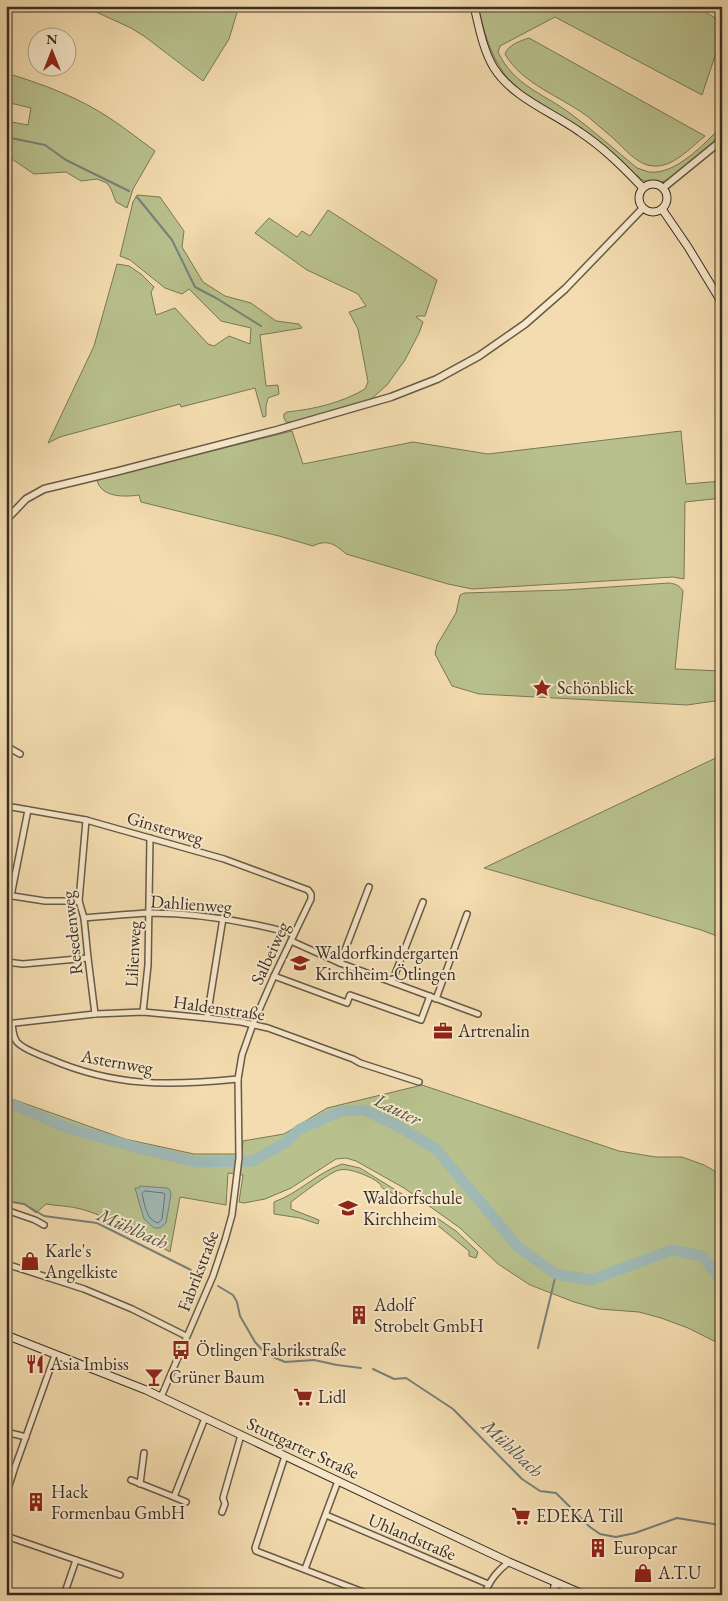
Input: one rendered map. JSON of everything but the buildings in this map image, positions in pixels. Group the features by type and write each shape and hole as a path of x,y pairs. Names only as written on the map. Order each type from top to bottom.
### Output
{"main road":[{"path":"474,6 480,35 486,52 503,80 516,92 593,141 619,163 643,188"},
{"path":"648,184 653,184 663,188 667,195 667,200 662,209 650,212 643,208 639,194 643,188 648,184"},
{"path":"662,209 722,303"},
{"name":"Stuttgarter Straße","path":"6,1335 162,1397 509,1562 585,1595"},
{"path":"552,1595 556,1583"}],"street":[{"path":"663,188 722,140"},
{"path":"6,520 26,500 44,489 277,430 391,396 444,375 479,356 525,324 565,289 643,208"},
{"path":"6,746 20,754"},
{"name":"Ginsterweg","path":"6,806 86,820 224,859 308,890 311,894"},
{"path":"28,810 9,896 78,901"},
{"name":"Resedenweg","path":"86,820 78,901 84,918 96,1014"},
{"name":"Lilienweg","path":"143,1012 148,966 150,838"},
{"path":"340,963 369,887"},
{"name":"Salbeiweg","path":"253,1024 290,941 309,904 311,894"},
{"path":"392,982 423,902"},
{"name":"Dahlienweg","path":"84,918 149,913 204,916 262,925 294,934"},
{"path":"436,999 467,914"},
{"path":"207,1018 223,918"},
{"path":"290,941 340,963 478,1014"},
{"path":"6,962 23,964 88,958"},
{"path":"274,976 347,1003 350,995 421,1020 430,996"},
{"name":"Haldenstraße","path":"9,1024 96,1014 143,1012 253,1024 360,1063 419,1082"},
{"name":"Asternweg","path":"9,1024 18,1043 40,1055 96,1076 125,1081 161,1083 196,1083 238,1079"},
{"path":"238,1079 242,1055 253,1024"},
{"name":"Fabrikstraße","path":"162,1397 186,1336 213,1276 232,1215 238,1175 238,1079"},
{"path":"6,1210 44,1225"},
{"path":"6,1264 84,1289 132,1309 186,1336"},
{"path":"6,1495 55,1355"},
{"path":"174,1497 205,1418"},
{"path":"6,1432 26,1437"},
{"path":"222,1512 225,1504 222,1498 241,1435"},
{"path":"140,1484 144,1453"},
{"path":"285,1456 255,1548 256,1551 371,1595"},
{"path":"131,1480 186,1502"},
{"path":"305,1569 338,1481"},
{"name":"Uhlandstraße","path":"326,1515 488,1584"},
{"path":"6,1536 120,1575"},
{"path":"64,1595 76,1560"},
{"path":"484,1595 488,1584 497,1572 509,1562"}],"green space":[{"path":"83,6 239,6 229,39 203,81 144,36"},
{"path":"478,6 695,6 722,22 722,35 702,95 555,17 500,46 498,52 512,73 521,81 571,114 637,168 649,172 669,169 689,157 722,126 722,135 669,179 657,183 642,180 589,135 529,97 514,85 500,67 490,48"},
{"path":"529,38 705,136 668,164 653,166 642,163 587,116 521,74 505,54 515,44"},
{"path":"6,73 34,82 87,104 155,151 133,189 127,208 116,202 107,183 97,179 81,181 66,172 34,174 6,155 6,121 28,125 31,108 6,102"},
{"path":"137,195 160,197 184,231 182,247 203,282 225,296 251,303 276,321 299,324 302,328 260,335 266,386 278,385 279,394 268,398 266,416 263,417 255,388 181,407 180,404 60,437 48,443 94,346 117,264 129,266 141,274 154,287 151,292 156,315 175,308 208,344 214,346 229,336 250,344 251,328 221,321 189,289 182,294 165,288 130,260 120,256 133,202"},
{"path":"328,210 437,280 425,316 416,317 423,322 419,333 405,360 387,385 370,400 294,422 286,422 284,414 287,412 337,402 365,389 368,382 358,329 349,312 366,306 358,294 307,270 255,233 269,218 297,237 302,231 310,236"},
{"path":"292,431 303,464 413,442 488,454 681,431 686,484 722,481 722,498 685,502 684,579 673,577 472,589 448,584 346,554 331,544 323,543 313,546 141,502 139,495 114,495 103,490 97,480"},
{"path":"669,583 677,585 683,591 675,669 722,671 722,700 687,705 479,694 452,686 435,654 437,645 456,613 460,595 464,593 565,590"},
{"path":"722,755 722,938 701,930 484,868"},
{"path":"422,1085 619,1151 656,1157 682,1157 704,1165 722,1175 722,1345 688,1328 661,1318 639,1312 599,1309 574,1302 530,1285 498,1264 460,1228 404,1188 356,1161 346,1158 336,1159 291,1188 265,1199 244,1203 239,1202 243,1175 228,1173 226,1205 180,1197 170,1252 115,1222 81,1209 46,1204 36,1213 24,1204 6,1201 6,1099 15,1100 125,1139 194,1154 242,1154 243,1141 284,1134 327,1108"},
{"path":"342,1164 360,1168 407,1197 404,1200 383,1188 379,1183 366,1175 343,1169 322,1179 291,1202 291,1209 319,1220 318,1224 300,1218 274,1214 274,1202 292,1194 324,1172"},
{"path":"434,1216 456,1231 478,1252 476,1258 469,1256 469,1251 431,1220"}],"water":[{"path":"140,1186 167,1188 170,1190 166,1223 160,1228 154,1228 144,1219 135,1188"}],"waterway":[{"path":"6,137 45,145 66,160 129,191"},
{"path":"137,197 172,240 195,287 261,326"},
{"name":"Lauter","path":"6,1104 14,1105 65,1127 196,1162 253,1161 286,1142 300,1129 341,1111 364,1110 398,1126 436,1149 518,1247 556,1274 591,1280 672,1250 702,1256 722,1281"},
{"name":"Mühlbach","path":"6,1201 24,1204 44,1216 97,1223 191,1270"},
{"path":"538,1348 556,1274"},
{"name":"Mühlbach","path":"218,1286 233,1295 237,1302 240,1316 255,1342 266,1354 285,1362 314,1360 361,1368"},
{"name":"Mühlbach","path":"373,1369 394,1379 406,1378 453,1409 522,1479 540,1491 556,1493 590,1527 600,1534 616,1537 635,1533 677,1518 722,1527"}],"place":[{"name":"Schönblick","path":"542,688"},
{"name":"Waldorfkindergarten Kirchheim-Ötlingen","path":"300,963"},
{"name":"Artrenalin","path":"443,1031"},
{"name":"Waldorfschule Kirchheim","path":"348,1208"},
{"name":"Karle's Angelkiste","path":"30,1261"},
{"name":"Adolf Strobelt GmbH","path":"359,1315"},
{"name":"Ötlingen Fabrikstraße","path":"181,1350"},
{"name":"Asia Imbiss","path":"35,1364"},
{"name":"Grüner Baum","path":"154,1377"},
{"name":"Lidl","path":"303,1397"},
{"name":"Hack Formenbau GmbH","path":"36,1502"},
{"name":"EDEKA Till","path":"521,1516"},
{"name":"Europcar","path":"598,1548"},
{"name":"A.T.U","path":"643,1573"}]}
